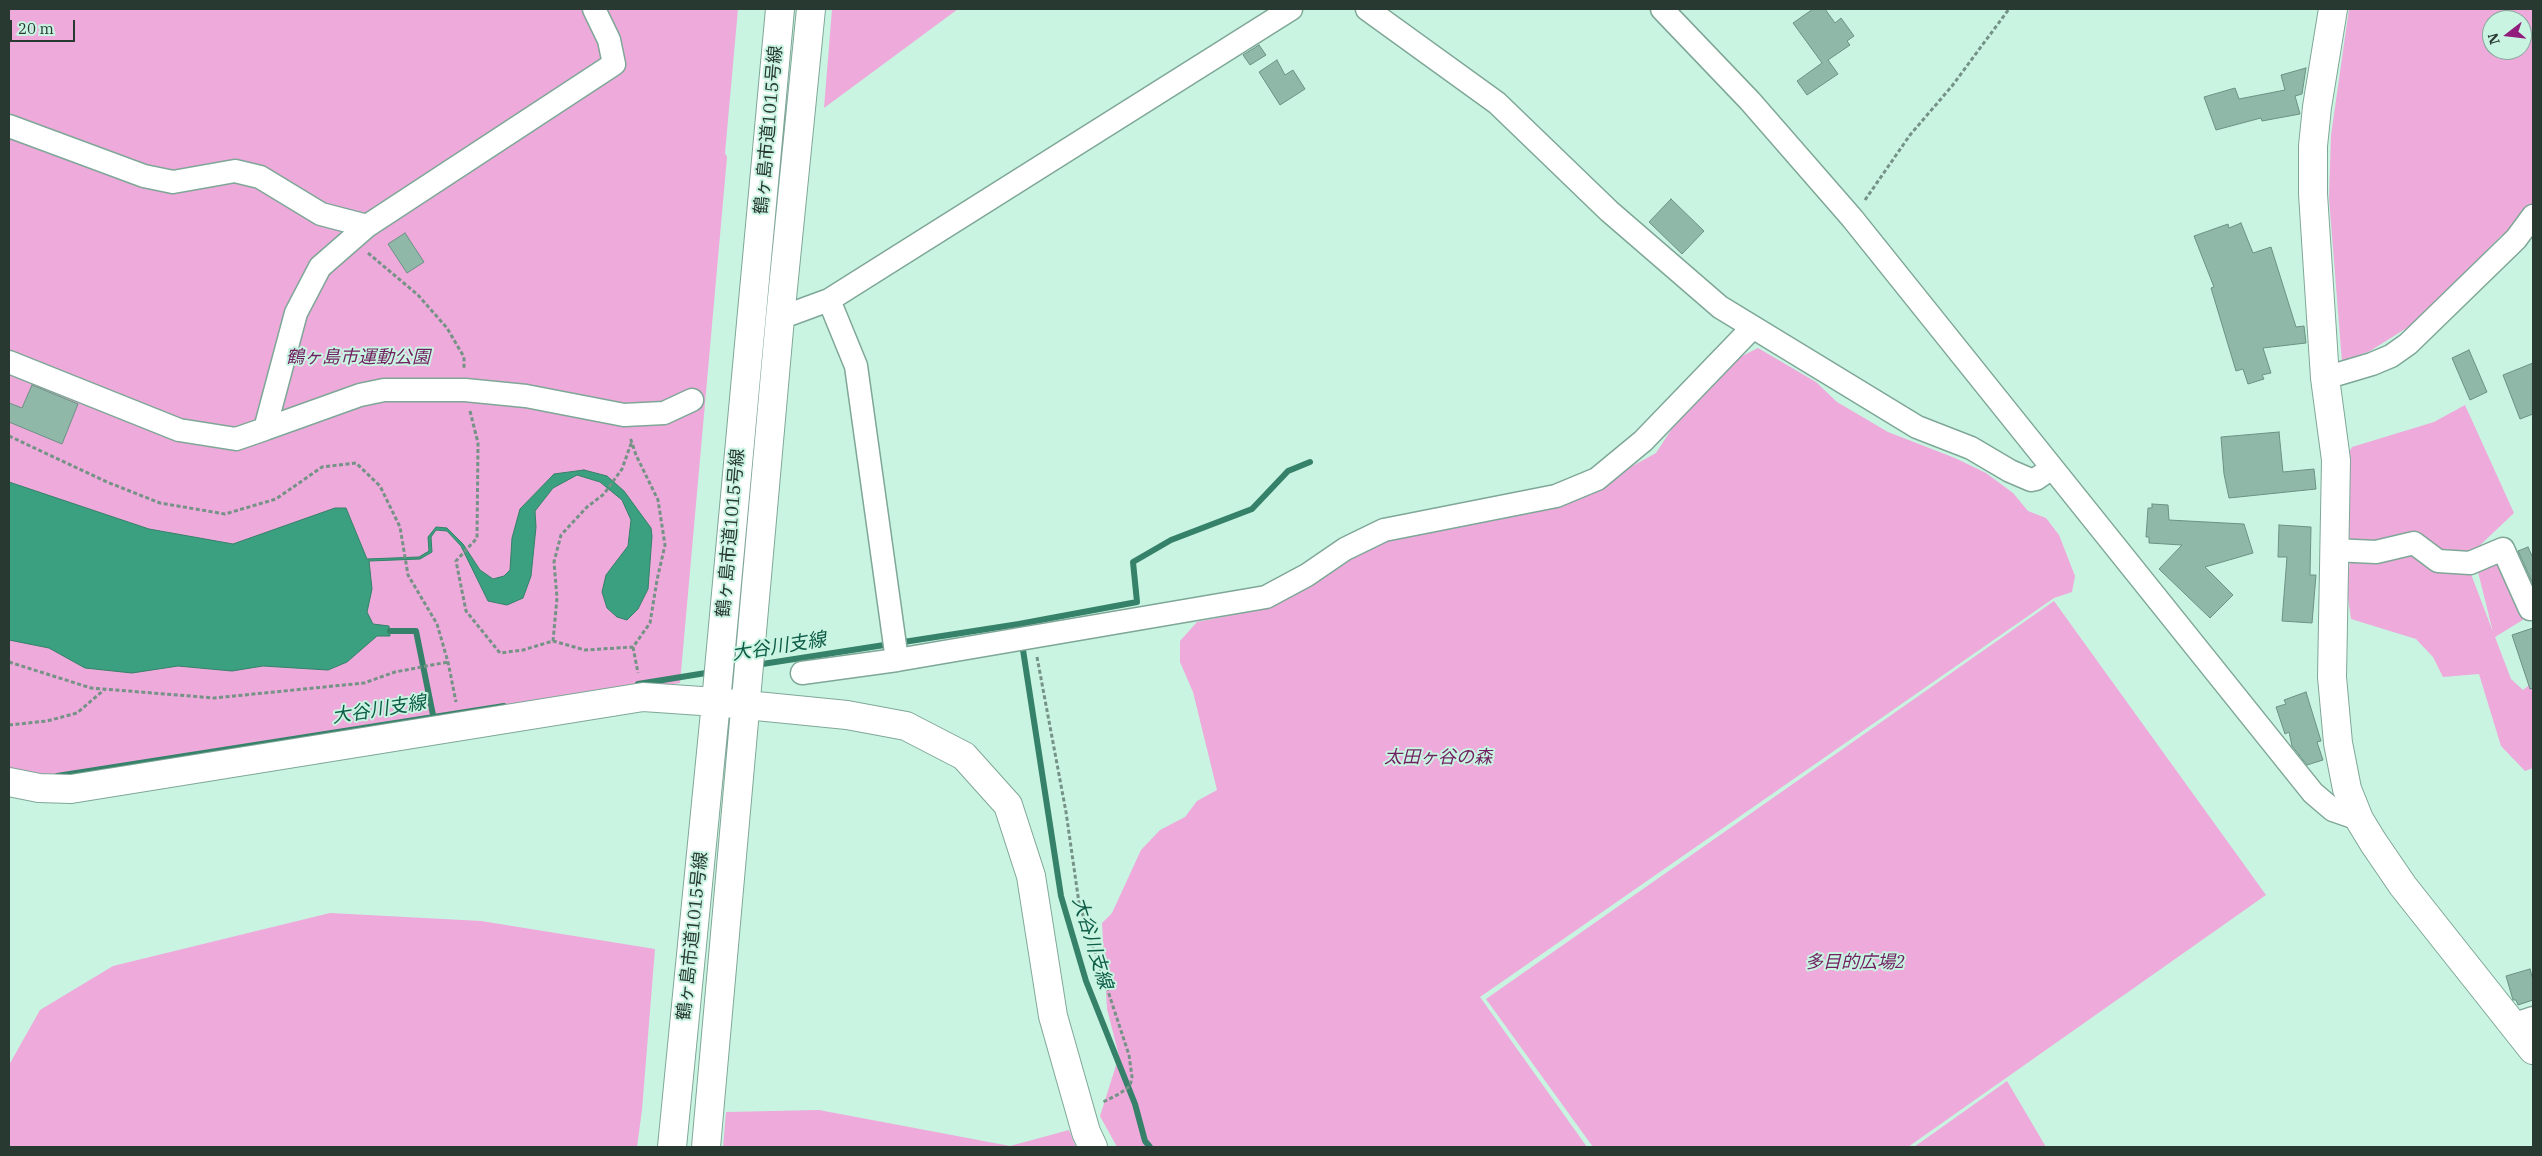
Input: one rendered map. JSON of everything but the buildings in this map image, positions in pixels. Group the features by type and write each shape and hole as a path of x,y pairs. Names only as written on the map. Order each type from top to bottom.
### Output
{"street":[{"path":"265,429 296,313 320,267 359,233 614,64 609,40 594,9"},
{"name":"鶴ヶ島市道1015号線","path":"672,1147 716,702 780,9"},
{"name":"鶴ヶ島市道1015号線","path":"706,1147 747,705 780,318 811,9"},
{"path":"780,318 829,300 1291,9"},
{"path":"1368,9 1497,103 1616,217 1720,307 1918,427 1971,448 2010,471 2031,480 2036,479 2052,468"},
{"path":"1662,9 1750,101 1852,218 2313,793 2333,810 2359,819"},
{"path":"2333,9 2313,146 2313,194 2325,378 2336,460 2332,677 2338,743 2347,789 2359,819 2403,886 2523,1022 2533,1050"},
{"path":"9,126 144,176 174,182 236,171 260,177 321,214 359,233"},
{"path":"2325,378 2372,364 2391,356 2408,344 2516,239 2533,216"},
{"path":"829,300 856,366 897,660"},
{"path":"802,673 897,660 1266,596 1307,575 1345,549 1384,530 1556,496 1597,478 1643,441 1753,327"},
{"path":"9,362 180,430 236,439 360,395 384,390 465,390 526,396 624,415 664,412 692,400"},
{"path":"2333,550 2376,552 2414,543 2438,560 2470,563 2503,549 2530,609 2533,608"},
{"path":"9,782 38,788 71,789 642,698 716,702 847,715 906,726 964,756 1008,805 1031,876 1052,1016 1086,1132 1093,1147"}],"path":[{"path":"1852,218 1910,135 1952,86 2009,9"},
{"path":"359,233 447,328 464,357 465,390 478,443 477,538 456,561 466,611 500,653 523,650 553,642 585,650 632,647 650,623 665,545 658,500 636,455 624,415"},
{"path":"9,436 160,503 225,514 276,499 322,467 356,463 380,486 400,527 408,575 437,624 448,662 461,727"},
{"path":"553,642 557,598 554,562 561,535 587,508 604,494 622,469 632,441"},
{"path":"1034,637 1066,812 1078,903 1129,1055 1132,1077 1130,1086 1103,1102"},
{"path":"9,662 91,688 214,698 364,683 395,672 448,662"},
{"path":"9,725 48,721 77,714 105,689"}],"green space":[{"name":"鶴ヶ島市運動公園","path":"9,9 738,9 725,153 727,157 680,683 48,785 9,779"},
{"path":"832,9 958,9 824,108"},
{"path":"2349,9 2533,9 2533,230 2502,235 2413,324 2370,351 2342,362 2329,198 2331,135"},
{"name":"太田ヶ谷の森","path":"1758,348 1816,382 1837,402 1888,432 1955,458 1986,473 2013,493 2028,511 2046,518 2059,535 2075,576 2072,592 2054,598 1480,997 1587,1147 1117,1147 1100,1116 1119,1056 1107,1009 1102,923 1112,913 1141,850 1160,830 1185,817 1197,801 1217,790 1193,692 1180,662 1180,641 1197,622 1247,612 1288,594 1378,537 1587,491 1656,453 1673,427 1709,386 1738,358"},
{"path":"2465,405 2514,513 2476,549 2450,554 2394,542 2350,540 2344,517 2343,463 2352,447 2434,422"},
{"path":"2404,552 2471,574 2493,632 2478,572 2499,562 2526,618 2495,637 2511,679 2523,690 2533,682 2533,768 2525,771 2501,746 2479,674 2443,677 2433,657 2416,639 2351,619 2347,590 2350,560"},
{"name":"多目的広場2","path":"2054,601 2266,895 1908,1147 1593,1147 1486,999"},
{"path":"330,913 481,921 655,949 642,1110 637,1147 9,1147 9,1065 40,1010 113,966"},
{"path":"2007,1081 2046,1147 1914,1147"},
{"path":"819,1110 1010,1146 1069,1130 1076,1147 723,1147 726,1112"}],"shaded area":[{"path":"584,470 607,476 624,491 651,528 648,589 638,609 627,620 617,617 607,608 602,592 606,575 628,546 631,520 622,500 600,482 577,475 553,488 535,511 536,527 531,576 523,598 507,605 488,601 461,546 447,531 436,530 431,537 432,552 420,559 369,561 372,589 367,612 373,624 389,626 390,636 377,636 347,662 328,670 263,666 232,671 178,666 132,673 85,668 49,648 9,640 9,482 149,529 233,544 335,508 346,508 367,559 419,557 429,551 428,537 436,527 447,528 463,544 480,570 493,579 504,576 510,570 512,538 520,509 554,474"}],"waterway":[{"path":"1019,624 1137,602 1133,562 1171,540 1252,509 1288,471 1310,462"},
{"name":"大谷川支線","path":"756,665 1019,624 1061,896 1086,981 1135,1104 1145,1141 1150,1147"},
{"path":"390,631 416,631 433,715"},
{"name":"大谷川支線","path":"638,684 712,672"},
{"name":"大谷川支線","path":"57,776 504,706"}]}
